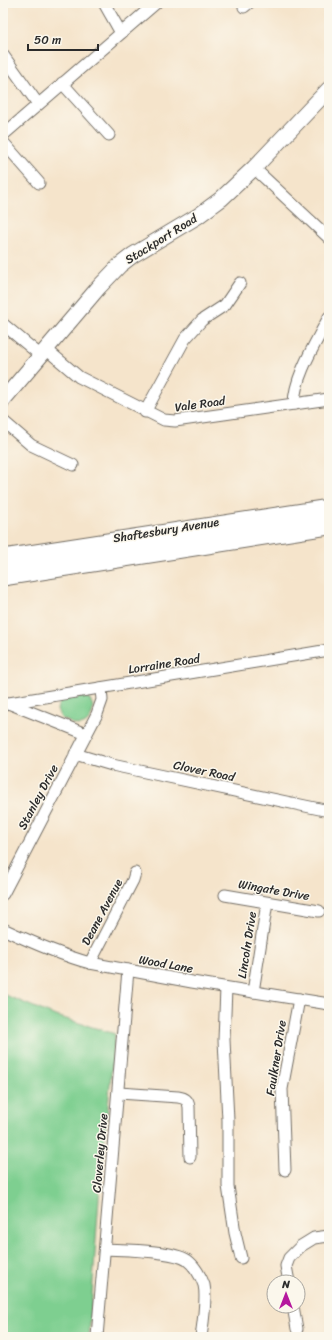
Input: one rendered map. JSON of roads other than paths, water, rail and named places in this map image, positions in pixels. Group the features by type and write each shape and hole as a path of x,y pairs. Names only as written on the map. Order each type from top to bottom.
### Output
{"highway":[{"name":"Shaftesbury Avenue","path":"3,567 22,570 329,517"}],"main road":[{"name":"Stockport Road","path":"3,400 99,287 126,260 207,210 232,190 329,89"}],"street":[{"path":"104,3 121,33"},
{"path":"3,135 156,3"},
{"path":"3,55 38,104"},
{"path":"62,83 109,135"},
{"path":"3,142 39,183"},
{"path":"254,168 329,238"},
{"path":"145,412 184,339 202,320 225,305 240,284"},
{"path":"294,404 294,393 300,376 329,317"},
{"name":"Vale Road","path":"3,324 79,377 145,412 168,421 329,399"},
{"path":"3,421 31,445 73,465"},
{"name":"Shaftesbury Avenue","path":"3,554 329,505"},
{"name":"Shaftesbury Avenue","path":"3,580 22,570 329,529"},
{"name":"Lorraine Road","path":"5,703 329,650"},
{"name":"Stanley Drive","path":"3,894 100,706 102,695 101,688"},
{"path":"5,703 86,734"},
{"name":"Clover Road","path":"75,754 112,765 329,811"},
{"name":"Deane Avenue","path":"90,963 133,880 135,873"},
{"name":"Wingate Drive","path":"226,895 319,911"},
{"name":"Lincoln Drive","path":"253,992 267,903"},
{"name":"Wood Lane","path":"3,929 78,960 90,963 226,988 329,1004"},
{"name":"Cloverley Drive","path":"97,1337 119,1093 128,970"},
{"path":"226,988 224,1040 228,1120 228,1186 235,1233 241,1258"},
{"name":"Faulkner Drive","path":"286,1170 282,1089 299,999"},
{"path":"119,1093 178,1097 186,1099 189,1107 190,1157"},
{"path":"288,1274 286,1266 289,1258 300,1246 314,1238 328,1236"},
{"path":"105,1249 143,1251 173,1255 192,1264 204,1286 201,1337"},
{"path":"295,1314 298,1329"}]}
